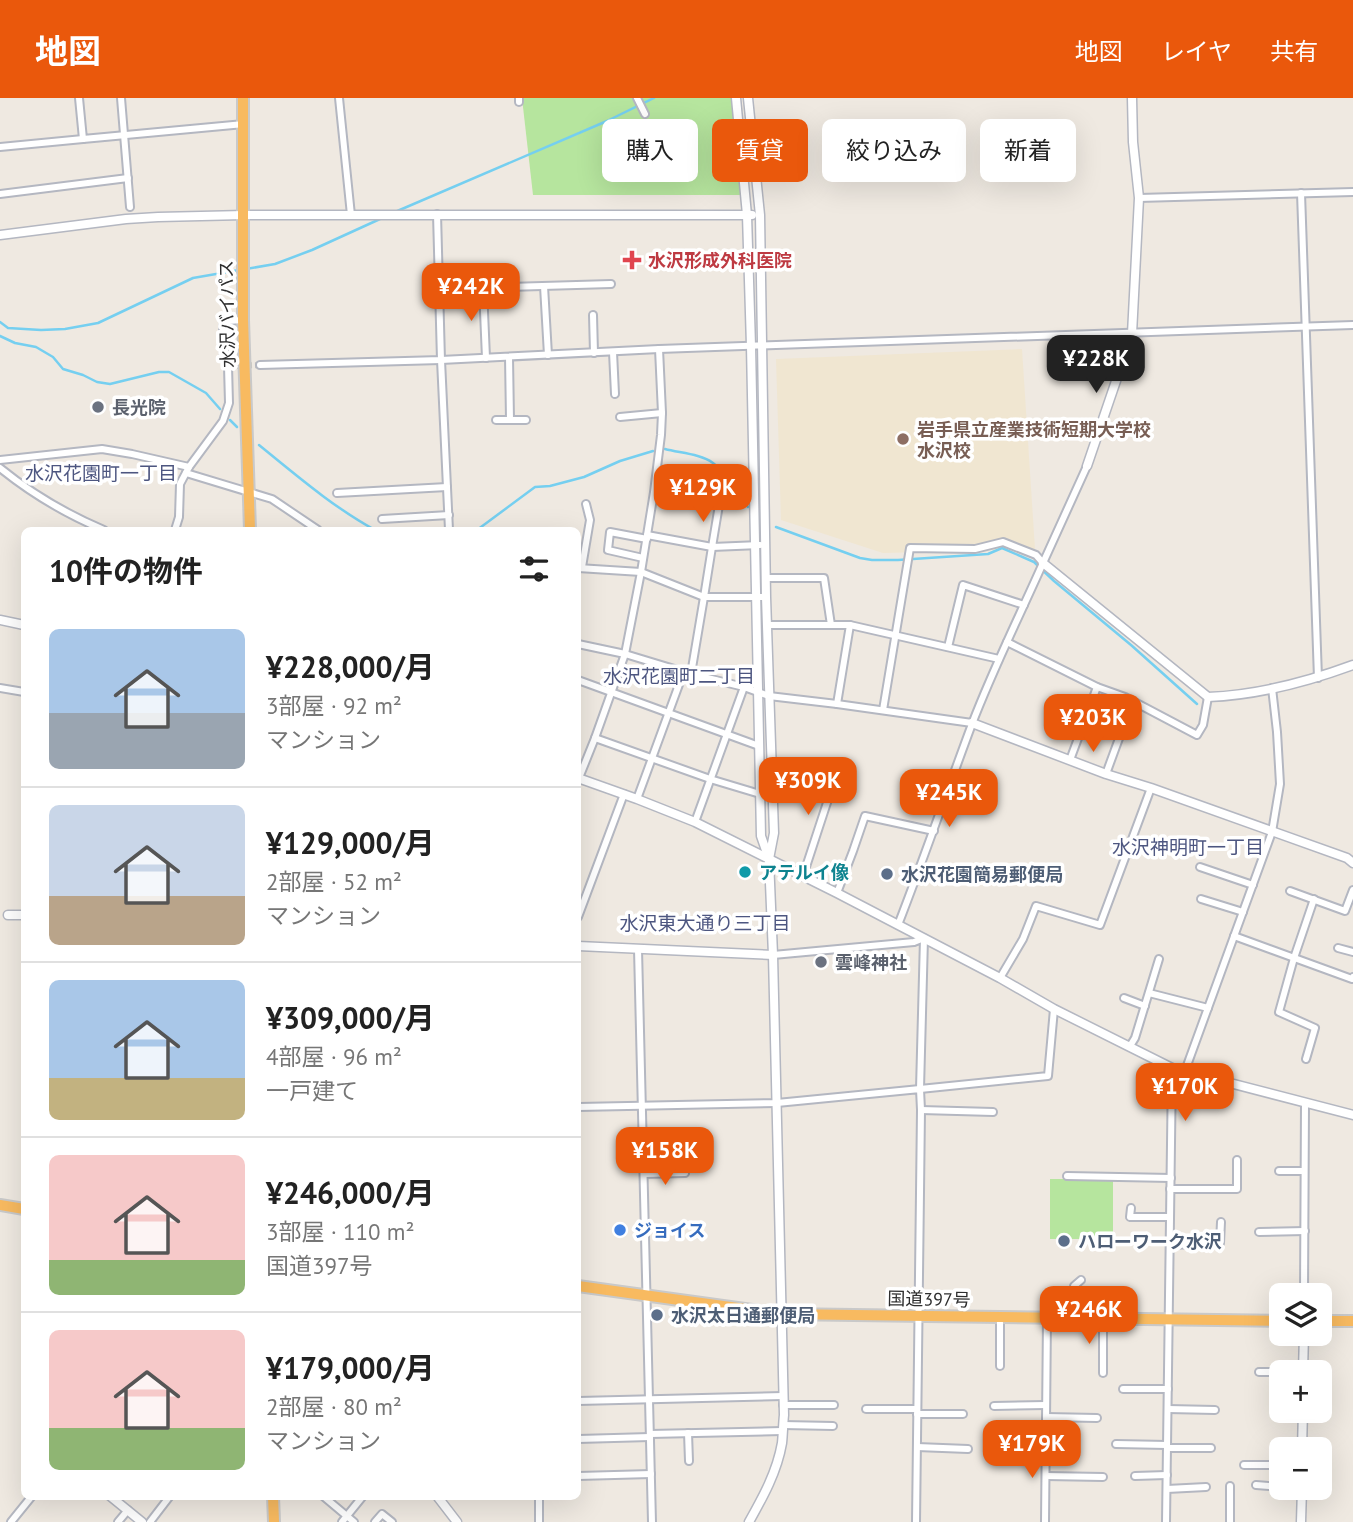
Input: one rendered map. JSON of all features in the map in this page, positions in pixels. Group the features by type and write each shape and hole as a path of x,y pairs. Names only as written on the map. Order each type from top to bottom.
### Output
{"highway":[{"name":"水沢バイパス","path":"243,98 243,320 250,527"},
{"path":"0,1205 21,1208"},
{"name":"国道397号","path":"581,1286 781,1314 1269,1321"},
{"path":"1332,1321 1353,1321"},
{"path":"273,1500 274,1522"}],"street":[{"path":"79,98 83,139"},
{"path":"121,98 130,207"},
{"path":"339,98 351,215"},
{"path":"736,98 747,215 760,545 766,578 761,597 767,625 774,833 769,859 783,1400 782,1443 775,1469 749,1522"},
{"path":"748,98 760,215 759,746 761,836 769,859"},
{"path":"898,925 972,723 1087,466 1132,334 1139,198 1132,98"},
{"path":"638,99 644,112"},
{"path":"0,147 244,124"},
{"path":"0,194 128,178"},
{"path":"1139,198 1353,192"},
{"path":"1301,193 1318,678"},
{"path":"437,214 449,527"},
{"path":"0,235 158,217 760,215"},
{"path":"439,289 611,284"},
{"path":"544,286 548,355"},
{"path":"484,288 486,358"},
{"path":"593,315 594,352"},
{"path":"176,527 180,484 223,421 229,403 228,366 223,358 223,326 227,320 243,320"},
{"path":"260,365 1353,325"},
{"path":"581,771 625,654 641,572 654,492 662,413 659,349"},
{"path":"613,352 615,394"},
{"path":"509,357 510,420"},
{"path":"620,417 662,413"},
{"path":"496,420 526,420"},
{"path":"0,460 102,449 132,454 272,499 314,527"},
{"path":"0,468 64,513 97,527"},
{"path":"337,492 447,487"},
{"path":"581,562 590,520 586,504"},
{"path":"637,799 687,673 704,597 719,505"},
{"path":"382,519 449,515"},
{"path":"643,558 608,550 610,532 712,547 760,545"},
{"path":"883,710 910,548 975,549 1003,542 1036,555 1209,697 1235,696 1318,678 1353,665"},
{"path":"581,567 641,572 704,597 761,597"},
{"path":"766,578 824,578 831,625"},
{"path":"948,647 963,585 1024,605"},
{"path":"0,620 21,624"},
{"path":"767,625 850,625 999,660"},
{"path":"837,704 850,625"},
{"path":"1007,642 1097,687 1125,697 1197,735 1203,725 1209,697"},
{"path":"581,645 625,654 769,696 972,723 1106,774 1347,858 1353,863"},
{"path":"581,681 759,746"},
{"path":"695,822 744,687"},
{"path":"1070,760 1097,687"},
{"path":"0,688 21,692"},
{"path":"1185,1071 1272,832 1280,784 1272,688"},
{"path":"1106,774 1121,733"},
{"path":"595,738 760,794"},
{"path":"803,876 839,766"},
{"path":"581,779 695,822 1172,1068 1353,1115"},
{"path":"1000,978 1023,939 1036,906 1100,925 1152,788"},
{"path":"581,909 624,794"},
{"path":"836,893 864,816 934,831"},
{"path":"1200,867 1253,885"},
{"path":"1290,891 1345,911 1353,890"},
{"path":"1201,899 1243,912"},
{"path":"1306,1059 1315,1028 1279,1012 1314,899"},
{"path":"8,915 21,915"},
{"path":"1234,936 1353,978"},
{"path":"581,946 773,955 914,942 924,938"},
{"path":"916,1522 924,938"},
{"path":"1338,948 1353,952"},
{"path":"638,949 652,1522"},
{"path":"1130,1046 1135,1038 1159,959"},
{"path":"1149,993 1208,1008"},
{"path":"1124,998 1145,1006"},
{"path":"581,1108 776,1103 1048,1076 1054,1009"},
{"path":"1166,1522 1172,1068"},
{"path":"1304,1283 1305,1103"},
{"path":"921,1110 993,1112"},
{"path":"1170,1189 1237,1189 1237,1160"},
{"path":"1279,1171 1304,1171"},
{"path":"644,1174 685,1173"},
{"path":"1067,1176 1171,1178"},
{"path":"1130,1208 1130,1217 1170,1217"},
{"path":"1170,1245 1220,1243 1221,1223"},
{"path":"1259,1232 1305,1231"},
{"path":"1074,1318 1074,1286 1080,1280"},
{"path":"1000,1317 1000,1366"},
{"path":"1045,1522 1047,1318"},
{"path":"1103,1319 1103,1373"},
{"path":"1259,1372 1269,1372"},
{"path":"1123,1389 1168,1389"},
{"path":"581,1401 783,1400 834,1405"},
{"path":"994,1406 1046,1405"},
{"path":"866,1409 963,1414"},
{"path":"1168,1409 1215,1410"},
{"path":"1046,1417 1097,1418"},
{"path":"581,1439 833,1426"},
{"path":"688,1433 689,1461"},
{"path":"1011,1440 1046,1438"},
{"path":"1116,1444 1211,1448"},
{"path":"917,1447 968,1449"},
{"path":"1244,1465 1269,1465"},
{"path":"581,1476 651,1474"},
{"path":"1135,1476 1167,1475"},
{"path":"1046,1476 1103,1477"},
{"path":"1256,1485 1269,1486"},
{"path":"1230,1486 1230,1522"},
{"path":"1167,1489 1206,1487"},
{"path":"11,1522 29,1500"},
{"path":"115,1500 142,1522"},
{"path":"150,1522 167,1500"},
{"path":"327,1500 344,1519 354,1522"},
{"path":"344,1519 360,1500"},
{"path":"440,1500 453,1521"},
{"path":"539,1500 540,1522"},
{"path":"1301,1522 1302,1500"},
{"path":"118,1522 128,1510"},
{"path":"375,1522 382,1514 392,1522"}],"shaded area":[{"name":"岩手県立産業技術短期大学校 水沢校","path":"1022,349 1035,549 883,553 781,520 776,359"}],"green space":[{"path":"522,98 732,98 734,119 712,119 712,182 741,182 742,195 533,195"},
{"path":"1050,1179 1113,1179 1113,1239 1050,1239"}],"waterway":[{"path":"395,212 607,121 654,98"},
{"path":"246,269 275,264 380,219"},
{"path":"0,322 8,328 41,330 98,323 193,278 239,270"},
{"path":"0,336 15,343 36,347 53,357 63,369 97,382 110,384 169,372 206,393 220,409"},
{"path":"230,420 237,427"},
{"path":"259,445 330,501 370,527"},
{"path":"665,449 713,463 748,507"},
{"path":"481,527 535,487 584,477 620,461 653,451"},
{"path":"776,527 872,560 988,554 1002,548 1034,562 1197,704"}],"tunnel":[{"path":"228,366 260,365"}],"place":[{"name":"水沢形成外科医院","path":"632,260"},
{"name":"長光院","path":"98,407"},
{"name":"岩手県立産業技術短期大学校 水沢校","path":"903,439"},
{"name":"アテルイ像","path":"745,872"},
{"name":"水沢花園簡易郵便局","path":"887,874"},
{"name":"雲峰神社","path":"821,962"},
{"name":"ジョイス","path":"620,1230"},
{"name":"ハローワーク水沢","path":"1064,1241"},
{"name":"水沢太日通郵便局","path":"657,1315"}],"district":[{"name":"水沢花園町一丁目","path":"101,473"},
{"name":"水沢花園町二丁目","path":"679,676"},
{"name":"水沢神明町一丁目","path":"1188,847"},
{"name":"水沢東大通り三丁目","path":"705,923"}]}
